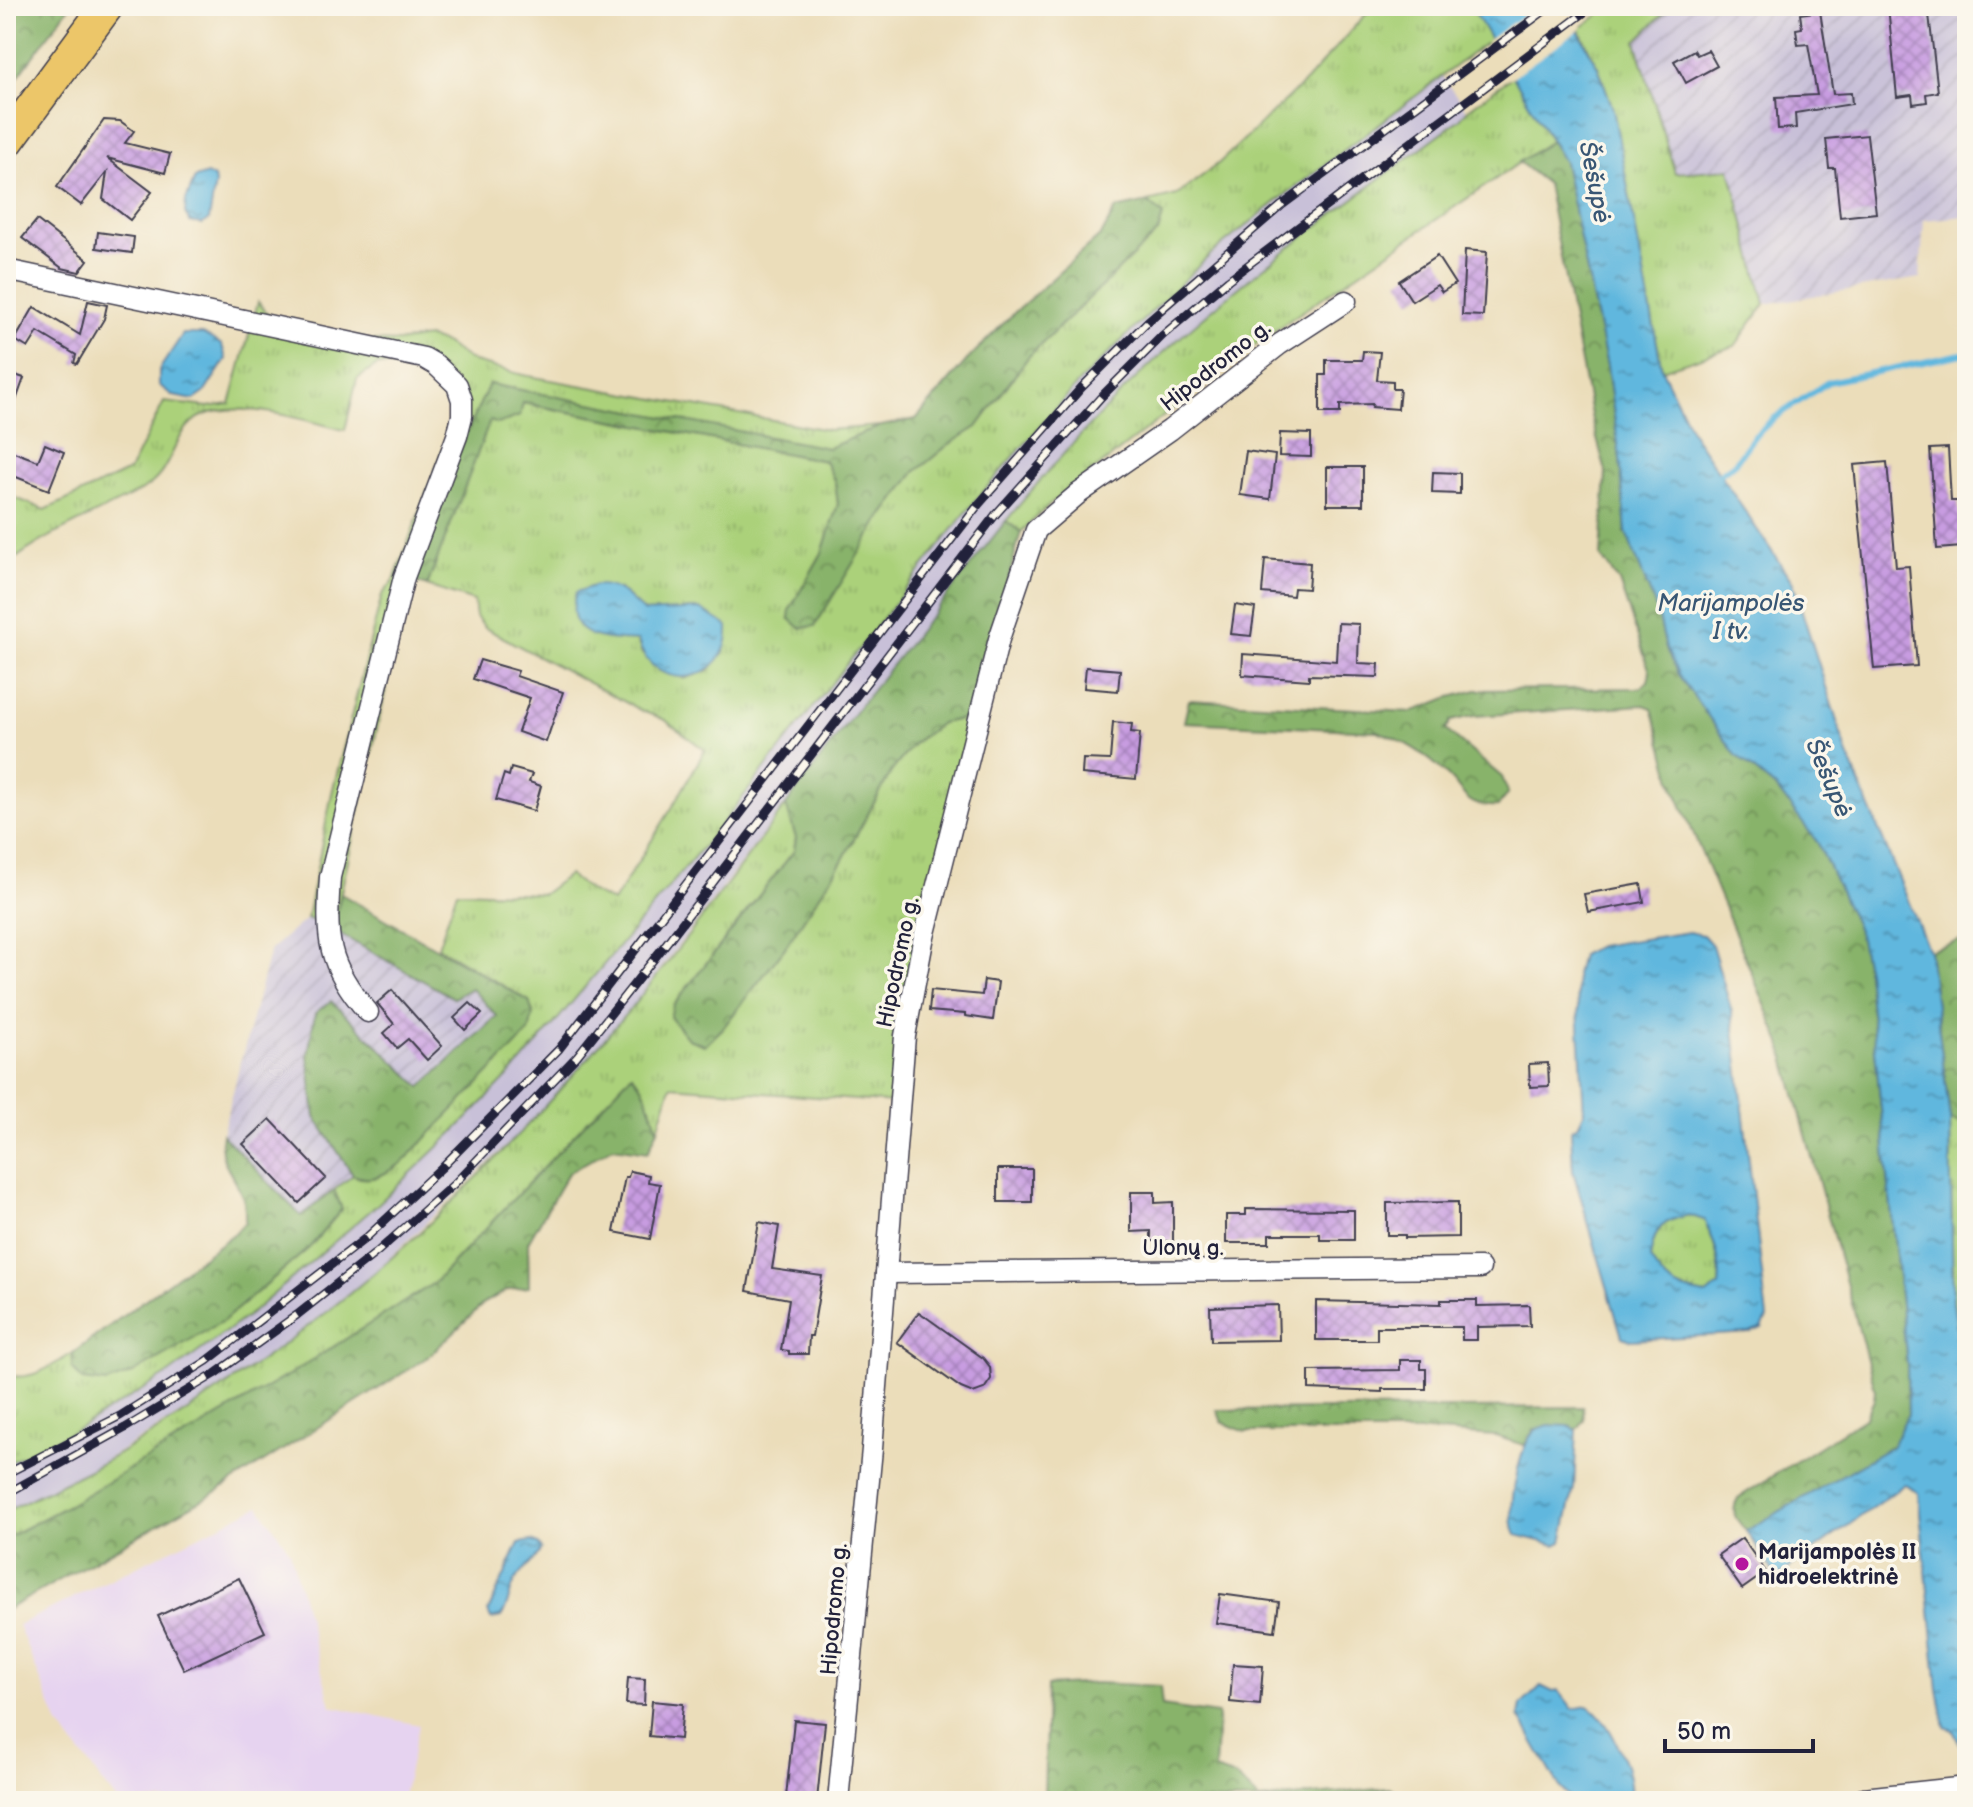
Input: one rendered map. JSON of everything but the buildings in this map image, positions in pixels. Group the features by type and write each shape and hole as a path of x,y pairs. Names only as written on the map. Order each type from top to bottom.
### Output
{"main road":[{"path":"6,143 107,6"}],"street":[{"path":"6,270 424,358 457,385 462,400 457,436 404,577 330,877 327,923 332,958 348,989 368,1012"},
{"name":"Hipodromo g.","path":"838,1801 905,1036 921,953 999,639 1036,530 1078,494 1170,430 1280,344 1346,301"},
{"name":"Ulonų g.","path":"886,1273 1480,1268"},
{"path":"1864,1801 1963,1791"}],"shaded area":[{"path":"1671,6 1967,6 1967,216 1924,220 1920,278 1765,304 1730,169 1675,173 1636,41"},
{"path":"1441,75 1467,110 1460,119 1234,292 1171,345 1108,407 1018,507 953,588 637,1000 513,1139 377,1270 297,1335 197,1404 94,1467 6,1511 6,1464 76,1430 170,1373 254,1311 377,1205 452,1134 522,1062 720,826 975,501 1078,383 1211,254"},
{"path":"307,918 471,988 497,1016 421,1087 331,1001 315,1117 353,1175 301,1216 222,1134 270,950"},
{"path":"259,1506 290,1551 331,1706 419,1725 402,1801 117,1801 59,1725 18,1625"}],"green space":[{"path":"6,6 70,6 6,93"},
{"path":"1373,6 1414,6 1418,9 1428,6 1471,6 1491,39 1211,254 1078,383 975,501 720,826 522,1062 452,1134 377,1205 254,1311 170,1373 76,1430 6,1464 6,1375 33,1374 73,1353 72,1368 223,1321 310,1247 342,1209 334,1190 353,1175 372,1178 402,1163 529,1001 438,947 457,891 543,894 568,875 595,894 613,902 705,750 665,720 642,711 485,628 476,617 474,601 427,586 490,420 522,403 825,461 835,482 838,504 822,553 790,610 878,522 915,472 948,445 977,427 1029,356 1158,232 1163,215 1148,202 1177,195 1219,163 1306,81","holes":["618,588 644,612 699,609 723,653 708,671 684,679 642,654"]},
{"path":"1611,6 1671,6 1636,41 1675,173 1730,169 1765,304 1735,346 1662,370 1613,109 1598,67 1579,29"},
{"path":"1513,76 1551,141 1268,335 1047,507 1021,532 1006,521 1086,429 1207,314"},
{"path":"1551,141 1564,162 1607,366 1620,458 1626,532 1658,613 1666,649 1678,674 1736,755 1777,789 1818,843 1858,930 1867,972 1907,1363 1908,1414 1893,1446 1746,1531 1735,1516 1738,1498 1866,1417 1874,1400 1875,1389 1781,1043 1674,787 1652,708 1644,705 1474,716 1451,721 1446,730 1502,777 1508,792 1498,806 1472,802 1423,755 1377,731 1184,722 1189,700 1412,712 1477,690 1641,688 1648,681 1650,672 1619,582 1601,557 1606,472 1592,420 1547,184 1519,162"},
{"path":"1148,202 1163,215 1158,232 1029,356 977,427 948,445 915,472 878,522 815,626 800,628 789,618 790,609 822,553 838,504 835,482 825,461 523,403 520,416 498,424 490,421 427,586 410,580 461,446 489,384 828,448 881,426 916,419 969,358 1014,313 1102,234 1116,209"},
{"path":"258,302 270,316 369,341 397,342 427,337 444,343 474,362 523,375 828,430 881,426 828,449 489,384 410,580 335,919 336,932 307,918 332,793 382,595 394,580 446,441 451,413 446,393 427,376 402,367 378,365 357,379 345,430 283,415 236,409 214,412 196,419 183,433 162,473 149,485 54,534 6,566 6,494 45,510 129,471 164,402 208,407 230,404"},
{"path":"1006,521 1021,532 971,717 941,723 914,743 891,772 842,861 784,949 722,1029 705,1045 688,1039 670,1017 673,1006 794,851 796,838 786,805"},
{"path":"971,717 895,1103 671,1086 658,1129 643,1087 632,1074 434,1283 300,1368 69,1505 6,1538 6,1511 93,1468 221,1388 341,1301 431,1222 559,1091 636,1002 786,805 796,838 794,851 673,1006 688,1039 705,1045 722,1029 784,949 842,861 891,772 914,743 941,723"},
{"path":"341,894 529,1001 533,1014 529,1032 402,1163 372,1178 353,1175 315,1117 308,1055 315,1013 331,1001 421,1087 497,1016 471,988 454,998 336,932 335,919"},
{"path":"1967,940 1967,1126 1950,1119 1929,951"},
{"path":"632,1074 643,1087 658,1129 648,1152 613,1147 568,1173 528,1242 529,1287 508,1290 485,1302 428,1357 218,1491 6,1610 6,1538 69,1505 300,1368 434,1283"},
{"path":"1950,1119 1967,1126 1967,1397 1953,1302"},
{"path":"222,1134 301,1216 334,1190 342,1209 310,1247 223,1321 131,1374 107,1383 82,1380 72,1368 73,1353 235,1233 245,1222 243,1199 222,1151"},
{"path":"1689,1215 1704,1220 1716,1252 1719,1286 1706,1295 1673,1285 1650,1259 1660,1228 1671,1220"},
{"path":"1583,1407 1584,1420 1577,1430 1568,1426 1534,1430 1524,1445 1495,1436 1438,1432 1245,1432 1222,1422 1217,1410"},
{"path":"1097,1683 1160,1686 1162,1706 1218,1714 1215,1770 1236,1777 1259,1800 1389,1788 1402,1793 1403,1801 1044,1801 1047,1686"}],"water":[{"name":"Marijampolės I tv.","path":"1471,6 1565,6 1598,67 1613,109 1662,370 1693,434 1793,583 1847,753 1929,951 1950,1119 1953,1302 1967,1397 1967,1801 1964,1753 1953,1730 1945,1727 1938,1689 1918,1493 1905,1484 1777,1577 1746,1531 1892,1446 1908,1414 1907,1363 1867,972 1858,930 1818,843 1777,789 1736,755 1678,674 1666,648 1658,613 1626,532 1620,458 1607,366 1564,162"},
{"path":"207,174 214,178 215,184 209,220 202,224 190,222 185,213 186,200 195,178"},
{"path":"183,334 203,334 222,345 226,359 204,393 194,400 173,396 159,385 159,370"},
{"path":"596,585 612,587 644,612 700,609 728,626 726,646 717,661 705,671 690,676 674,676 659,670 647,659 638,641 600,638 581,629 575,620 573,608 576,592"},
{"path":"1689,932 1703,935 1712,945 1732,1012 1767,1318 1762,1328 1750,1333 1631,1340 1622,1337 1573,1171 1571,1130 1579,1124 1584,1113 1576,974 1581,955 1598,946","holes":["1689,1215 1704,1220 1714,1244 1719,1269 1719,1286 1706,1295 1673,1285 1650,1259 1656,1233 1665,1224"]},
{"path":"1549,1425 1577,1430 1574,1488 1562,1542 1556,1545 1516,1535 1512,1513 1515,1483 1527,1442 1535,1430"},
{"path":"532,1541 541,1549 539,1554 516,1580 501,1617 491,1619 488,1612 519,1543"},
{"path":"1541,1686 1553,1692 1559,1691 1573,1709 1587,1706 1603,1720 1629,1776 1629,1798 1622,1801 1573,1801 1560,1788 1519,1716 1521,1705"}],"pier":[{"path":"1536,6 1570,6 1583,27 1510,79 1487,41"}],"waterway":[{"path":"1714,478 1734,464 1753,438 1773,419 1828,382 1967,353"}],"railway":[{"path":"6,1474 120,1416 207,1361 367,1237 441,1168 559,1049 979,504 1082,387 1148,321 1281,206 1551,6"},
{"path":"6,1494 215,1374 377,1252 454,1184 577,1056 996,514 1102,396 1163,335 1228,280 1593,6"}],"place":[{"name":"Marijampolės II hidroelektrinė","path":"1742,1564"}],"water label":[{"name":"Šešupė","path":"1595,182"},
{"name":"Šešupė","path":"1829,778"}]}
